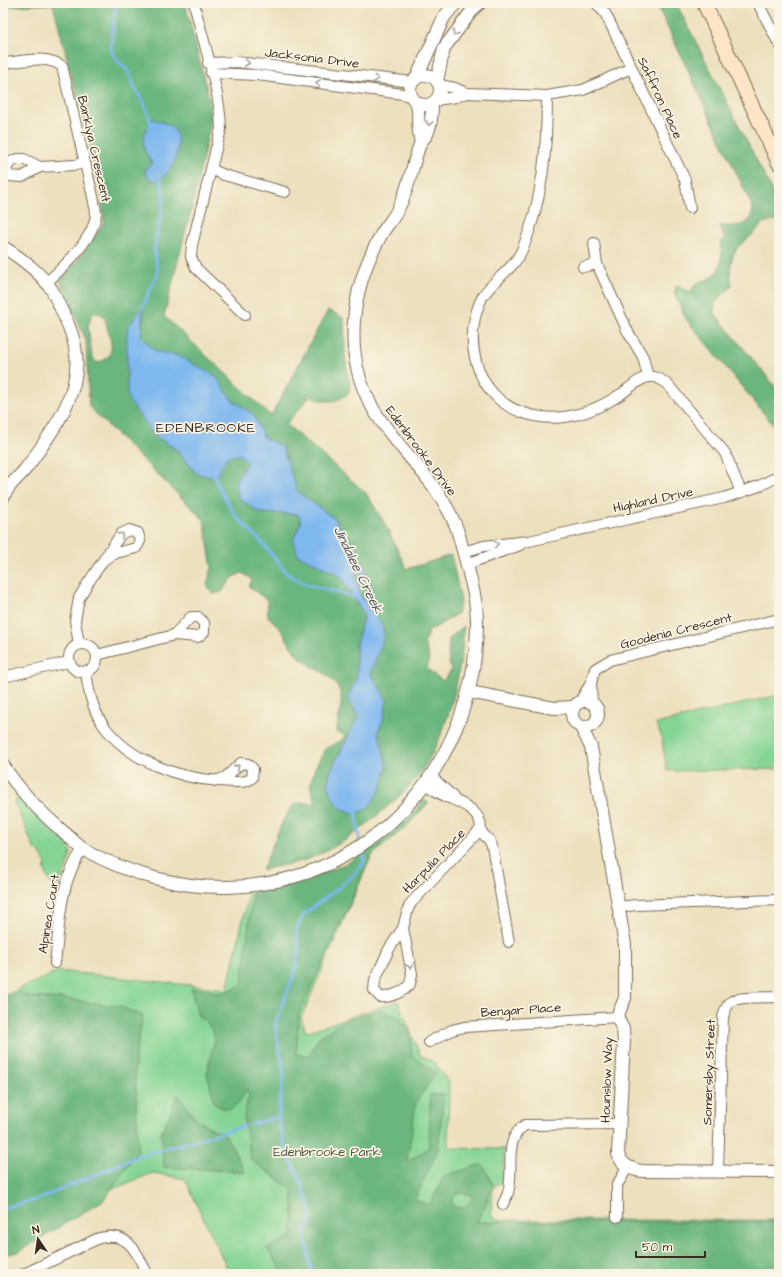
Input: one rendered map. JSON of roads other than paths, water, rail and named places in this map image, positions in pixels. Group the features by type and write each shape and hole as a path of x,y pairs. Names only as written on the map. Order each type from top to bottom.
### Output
{"main road":[{"path":"703,4 779,163"}],"street":[{"path":"194,3 220,114 221,128 192,245 191,257 196,268 245,315"},
{"path":"456,3 441,24 410,89 414,100 424,105 466,93"},
{"path":"434,102 440,91 438,83 444,48 474,8 480,3"},
{"name":"Saffron Place","path":"596,3 605,13 612,25 685,180 690,208"},
{"path":"758,3 779,44"},
{"name":"Barklya Crescent","path":"3,63 40,59 56,62 62,66 95,207 94,220 89,234 77,253 47,282"},
{"name":"Jacksonia Drive","path":"210,68 237,62 415,80"},
{"name":"Jacksonia Drive","path":"210,68 403,94 414,100"},
{"path":"415,80 425,76 438,83 466,93 547,96 583,90 631,68"},
{"path":"547,96 546,148 543,181 522,251 506,272 484,295 475,318 473,343 474,356 480,376 488,389 513,409 537,418 560,418 582,414 603,405 648,377 659,378 668,384 725,453 742,492"},
{"name":"Edenbrooke Drive","path":"414,100 420,113 418,133 421,141"},
{"name":"Edenbrooke Drive","path":"3,765 31,802 82,849 152,877 193,886 252,886 315,870 338,860 367,842 392,823 428,781 449,747 469,692 473,674 477,626 473,586 456,524 439,494 373,412 360,380 354,351 353,322 357,294 365,268 382,235 398,210 408,184 421,141 427,134 434,102"},
{"path":"40,167 84,163"},
{"path":"212,169 224,175 286,192"},
{"path":"594,243 597,264 628,332 643,357 648,377"},
{"path":"3,247 16,255 47,282 75,346 77,370 72,393 60,416 26,468 10,484 4,493"},
{"path":"583,267 597,264"},
{"name":"Highland Drive","path":"463,552 484,546 530,541 699,504 742,492 779,476"},
{"name":"Highland Drive","path":"467,564 530,541"},
{"path":"79,644 75,621 79,598 105,559"},
{"name":"Goodenia Crescent","path":"579,708 591,683 595,669 610,660 779,619"},
{"path":"97,655 174,635"},
{"path":"69,662 71,650 79,644 91,646 97,655"},
{"path":"69,662 77,670 86,671 94,665 97,655"},
{"path":"3,677 69,662"},
{"path":"86,671 88,686 94,708 104,726 118,740 136,754 157,766 200,780 216,780"},
{"path":"469,692 554,708 579,708 598,713 595,723 592,747 625,945 625,998 617,1017"},
{"path":"579,708 581,727 592,747"},
{"path":"581,727 588,727 595,723"},
{"name":"Harpulia Place","path":"403,928 411,968 410,984 403,990 385,997 380,997 374,990 375,980 390,947 403,928 407,911 411,903 480,831 480,823 477,815 428,781"},
{"path":"480,831 489,840 492,846 508,942"},
{"name":"Alpinea Court","path":"55,963 66,882 71,866 82,849"},
{"path":"619,908 636,905 779,900"},
{"name":"Somersby Street","path":"718,1170 723,1017 726,1007 732,1001 739,999 779,997"},
{"name":"Bengar Place","path":"429,1042 452,1030 464,1027 617,1017"},
{"name":"Hounslow Way","path":"617,1017 623,1029 624,1041 618,1154 620,1159 628,1168"},
{"path":"503,1204 509,1192 513,1139 518,1130 525,1125 619,1124"},
{"path":"617,1217 618,1185 628,1168 643,1171 718,1170 779,1172"},
{"path":"24,1274 100,1238 108,1236 121,1238 130,1244 137,1252 147,1274"}],"water":[{"path":"152,119 162,122 172,128 176,133 178,142 178,148 171,169 155,181 147,176 145,170 152,164 144,148 144,139 145,131"},
{"path":"143,306 141,337 155,351 179,356 216,376 232,400 253,414 264,438 282,446 297,491 335,519 368,572 355,573 361,597 382,624 384,636 371,674 387,700 384,718 378,731 387,767 380,790 368,808 355,814 339,807 332,797 328,784 330,772 358,717 348,697 357,677 356,644 364,614 338,574 298,555 293,540 301,522 298,514 260,513 239,498 235,482 247,462 240,455 227,457 215,478 196,473 177,450 154,435 129,401 127,393 127,329"}],"waterway":[{"name":"Jindalee Creek","path":"118,3 115,11 111,50 127,70 149,115 151,125"},
{"name":"Jindalee Creek","path":"142,308 158,272 154,250 164,198 159,174"},
{"path":"215,475 217,484 234,514 266,547 287,574 306,584 355,597"},
{"name":"Jindalee Creek","path":"356,811 360,841"},
{"name":"Jindalee Creek","path":"312,1274 305,1234 310,1222 311,1211 299,1177 288,1155 278,1117 284,1074 275,1024 295,972 299,948 296,931 303,915 337,889 363,864 364,858 362,849"},
{"path":"252,1124 278,1117"},
{"path":"3,1208 39,1199 139,1156 244,1126"}],"district":[{"name":"EDENBROOKE","path":"206,428"}],"park label":[{"name":"Edenbrooke Park","path":"327,1152"}]}
